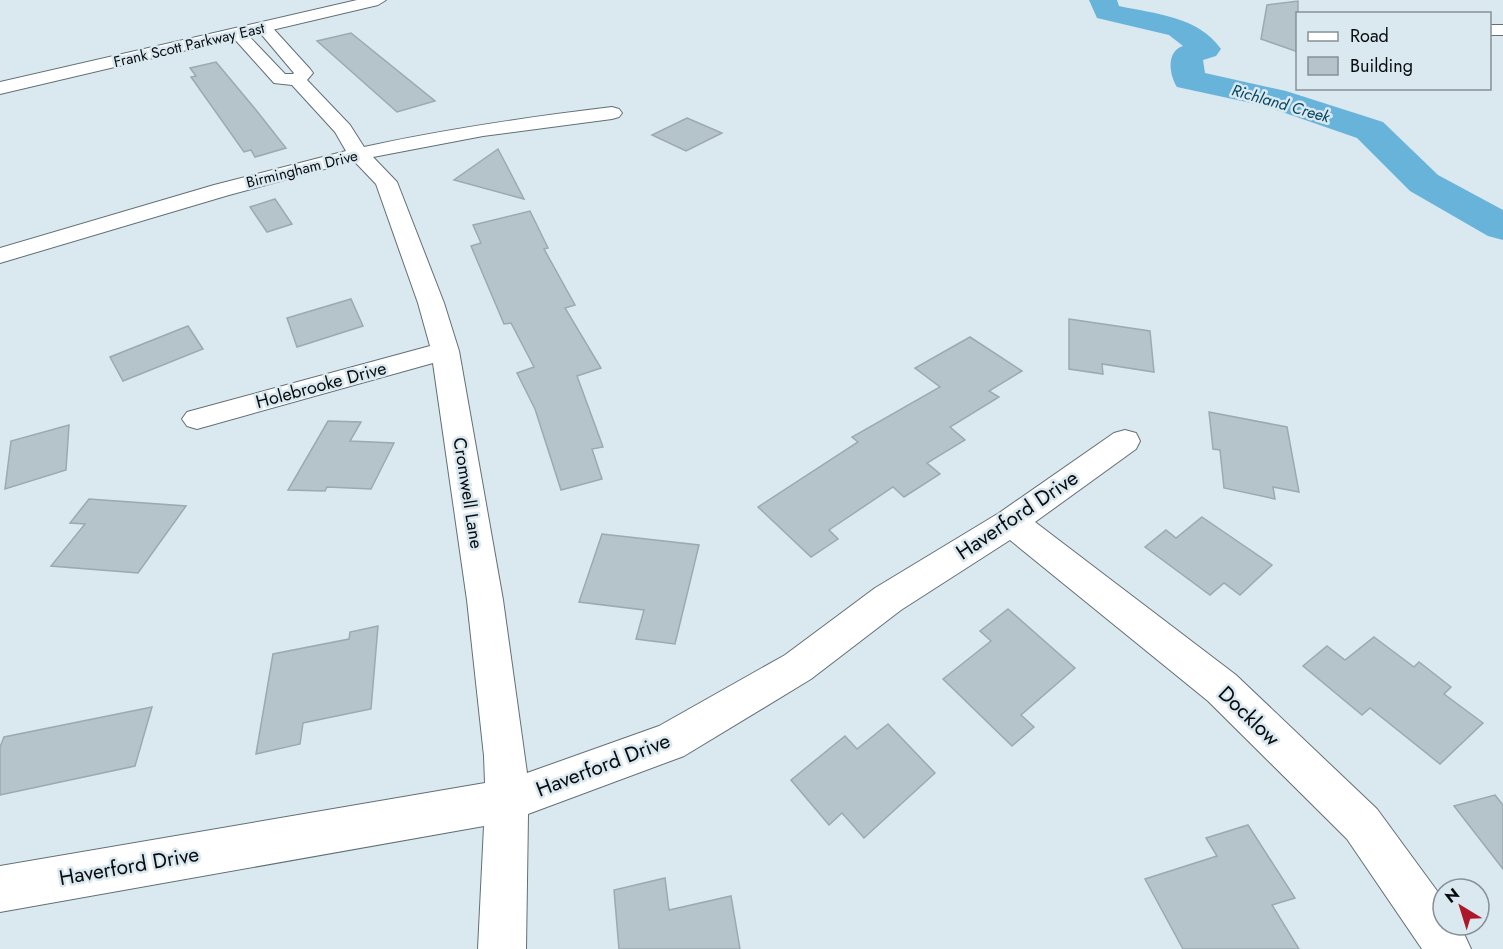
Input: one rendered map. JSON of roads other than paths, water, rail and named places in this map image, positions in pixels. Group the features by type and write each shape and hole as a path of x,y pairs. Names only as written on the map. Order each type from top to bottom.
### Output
{"main road":[{"name":"Frank Scott Parkway East","path":"0,88 378,0"}],"street":[{"name":"Cromwell Lane","path":"264,28 304,73 297,80"},
{"name":"Cromwell Lane","path":"238,34 280,79 297,80 343,129 358,154 386,182 445,351 485,600 505,756 507,801 502,949"},
{"name":"Birmingham Drive","path":"0,256 271,176 358,154 497,127 612,113"},
{"name":"Holebrooke Drive","path":"197,419 445,351"},
{"name":"Haverford Drive","path":"0,889 507,801 670,742 798,667 888,599 1011,522 1125,441"},
{"name":"Docklow","path":"1011,522 1222,688 1362,824 1439,933 1447,949"}],"waterway":[{"name":"Richland Creek","path":"1103,0 1107,12 1179,28 1205,49 1187,55 1189,80 1274,98 1370,130 1424,183 1503,227"}]}
